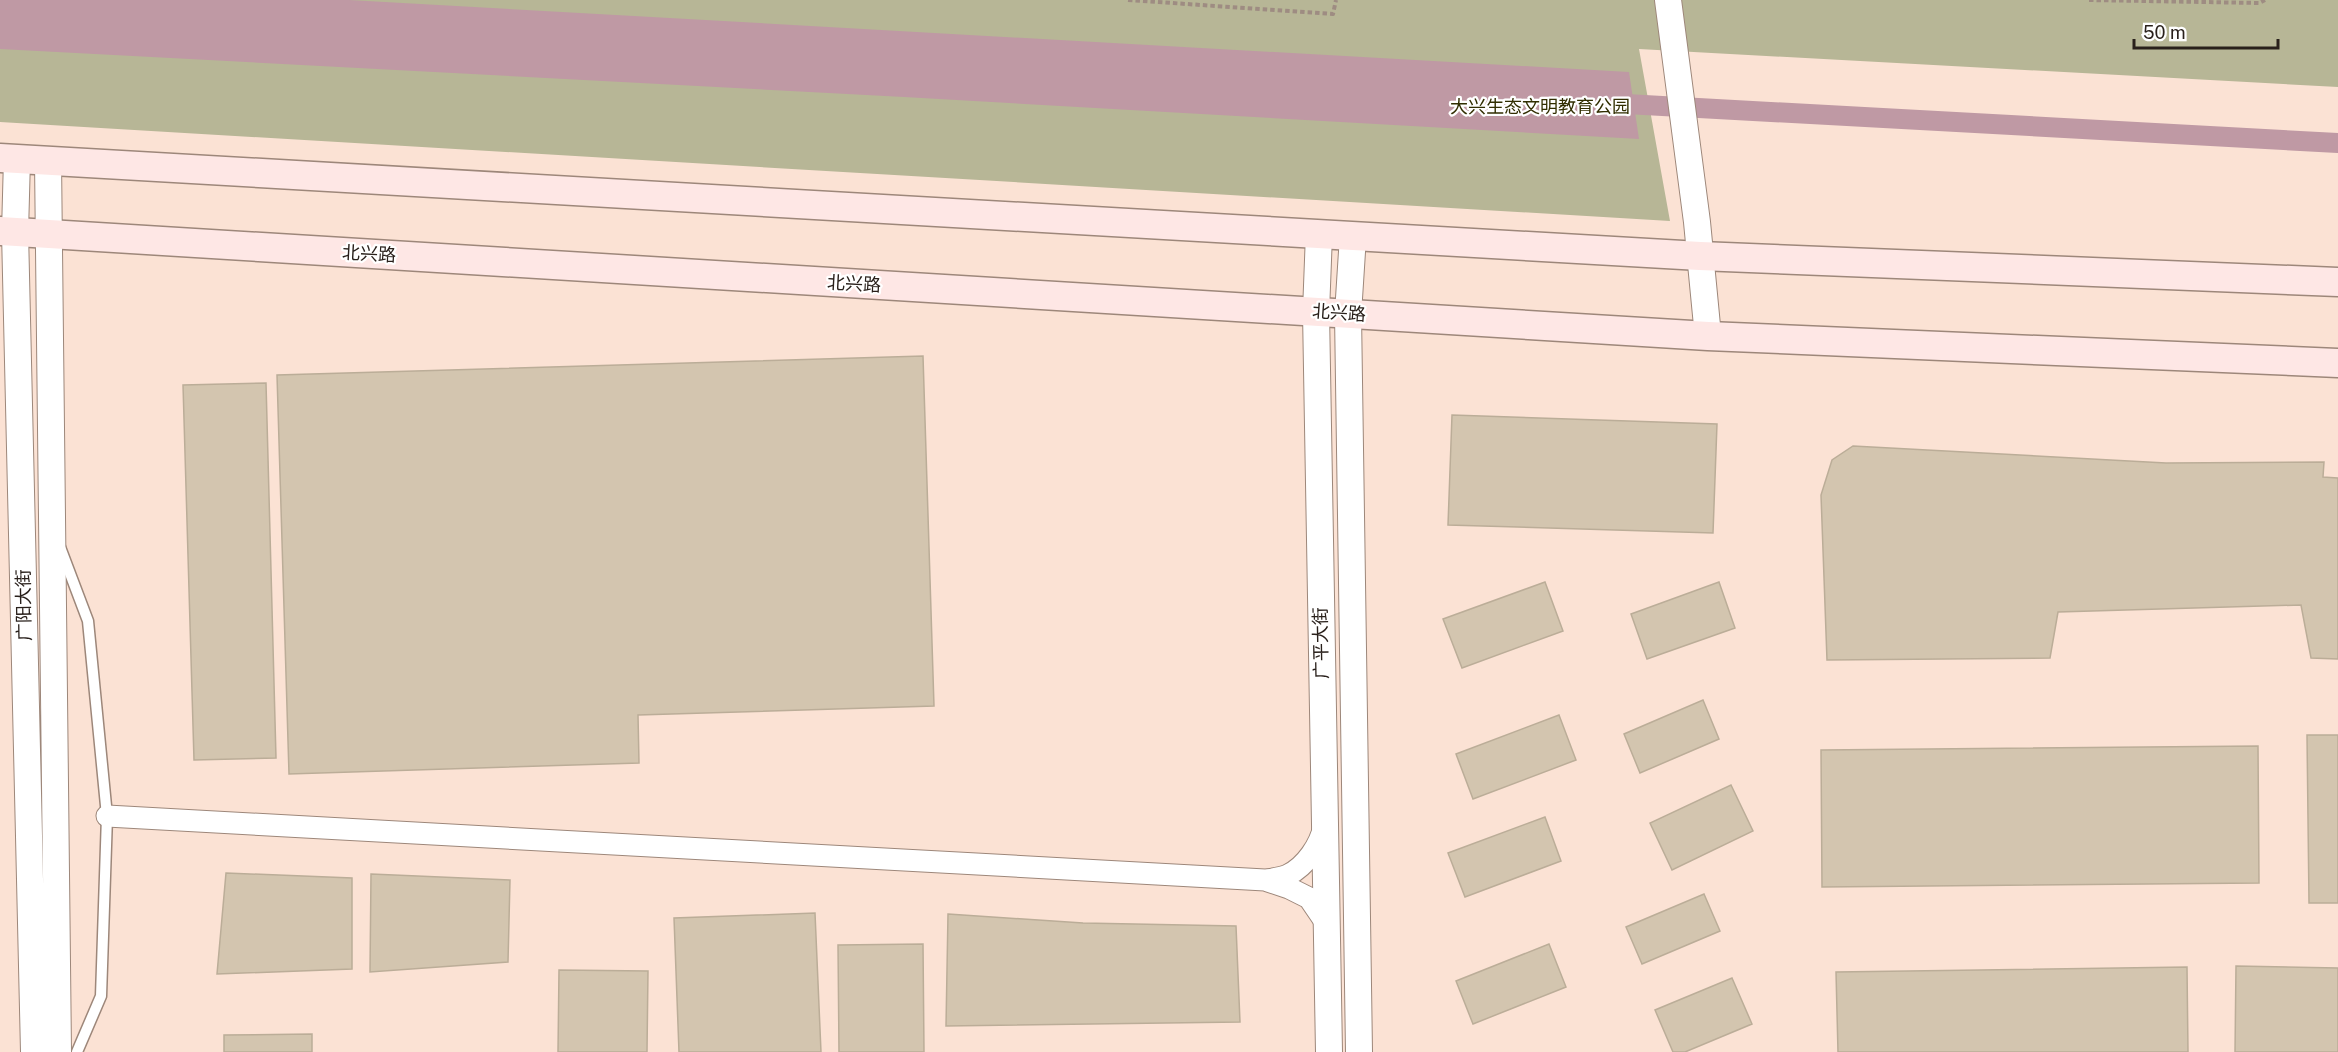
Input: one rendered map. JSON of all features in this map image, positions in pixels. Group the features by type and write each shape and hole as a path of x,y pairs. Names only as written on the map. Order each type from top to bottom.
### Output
{"main road":[{"path":"9,158 1700,256 2338,282"},
{"name":"北兴路","path":"8,232 1708,336 2338,363"}],"street":[{"path":"1668,0 1697,222 1708,336"},
{"name":"广阳大街","path":"9,158 8,232 34,1052"},
{"name":"广阳大街","path":"48,160 47,234 58,1052"},
{"name":"广平大街","path":"1320,234 1316,312 1329,1052"},
{"name":"广平大街","path":"1353,236 1348,314 1359,1052"},
{"path":"107,816 1265,880 1308,897 1326,923"},
{"path":"1265,880 1288,875 1305,860 1320,843 1324,826"}],"lane":[{"path":"51,523 88,621 107,816 101,996 77,1052"}],"path":[{"path":"1128,0 1333,14 1336,0"},
{"path":"2090,0 2247,3 2259,3 2265,0"}],"green space":[{"name":"大兴生态文明教育公园","path":"0,0 2338,0 2338,87 1639,49 1670,221 0,122"}],"shaded area":[{"path":"0,0 349,0 1629,72 1639,139 0,49"}],"building":[{"path":"923,356 934,706 638,715 639,763 289,774 277,375"},
{"path":"266,383 276,758 194,760 183,385"},
{"path":"1452,415 1717,424 1713,533 1448,525"},
{"path":"1853,446 2166,463 2324,462 2323,477 2338,478 2338,659 2311,658 2301,605 2058,612 2050,658 1827,660 1821,495 1832,460"},
{"path":"1545,582 1563,631 1462,668 1443,619"},
{"path":"1719,582 1735,628 1647,659 1631,614"},
{"path":"1703,700 1719,739 1640,773 1624,734"},
{"path":"1559,715 1576,760 1473,799 1456,754"},
{"path":"2307,735 2338,735 2338,903 2309,903"},
{"path":"2258,746 2259,883 1822,887 1821,750"},
{"path":"1731,785 1753,831 1672,870 1650,823"},
{"path":"1545,817 1561,861 1465,897 1448,853"},
{"path":"226,873 352,878 352,969 217,974"},
{"path":"371,874 510,880 508,962 370,972"},
{"path":"1704,894 1720,931 1642,964 1626,927"},
{"path":"815,913 821,1052 679,1052 674,918"},
{"path":"948,914 1083,923 1236,926 1240,1022 946,1026"},
{"path":"923,944 924,1052 839,1052 838,945"},
{"path":"1549,944 1566,987 1473,1024 1456,981"},
{"path":"2236,966 2338,968 2338,1052 2235,1052"},
{"path":"2187,967 2188,1052 1838,1052 1836,972"},
{"path":"559,970 648,971 647,1052 558,1052"},
{"path":"1732,978 1752,1024 1685,1052 1673,1052 1655,1010"},
{"path":"312,1034 312,1052 224,1052 224,1035"}],"waterway":[{"path":"1608,103 2338,143"}]}
